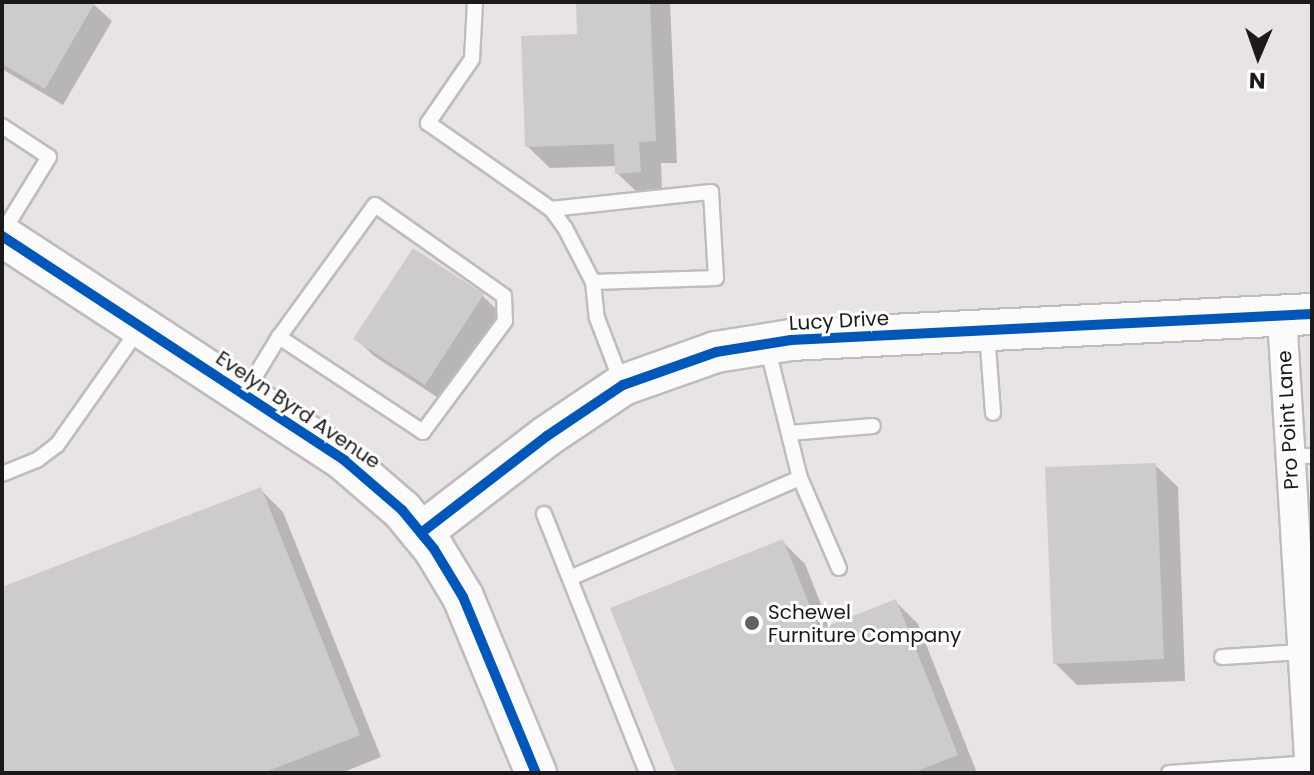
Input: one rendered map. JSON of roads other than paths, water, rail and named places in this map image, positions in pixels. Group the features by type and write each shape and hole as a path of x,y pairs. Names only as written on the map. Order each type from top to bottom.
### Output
{"street":[{"name":"Evelyn Byrd Avenue","path":"2,234 359,470 421,533 448,570 475,620 536,773"},
{"name":"Lucy Drive","path":"421,533 547,436 623,385 690,359 766,343 1297,315"},
{"name":"Pro Point Lane","path":"1297,315 1302,652 1310,766"}],"lane":[{"path":"475,2 472,59 428,123 551,209 565,228 593,282 597,318 623,385"},
{"path":"2,126 49,157 2,234"},
{"path":"551,209 711,192 716,278 593,282"},
{"path":"244,395 279,337 375,205 504,296 505,321 423,432 279,337"},
{"path":"2,474 37,460 57,445 140,326"},
{"path":"987,331 993,413"},
{"path":"766,343 800,478 839,568"},
{"path":"789,433 873,426"},
{"path":"570,578 800,478"},
{"path":"544,514 647,773"},
{"path":"1222,657 1302,652"},
{"path":"1169,773 1310,766"}],"place":[{"name":"Schewel Furniture Company","path":"752,623"}]}
